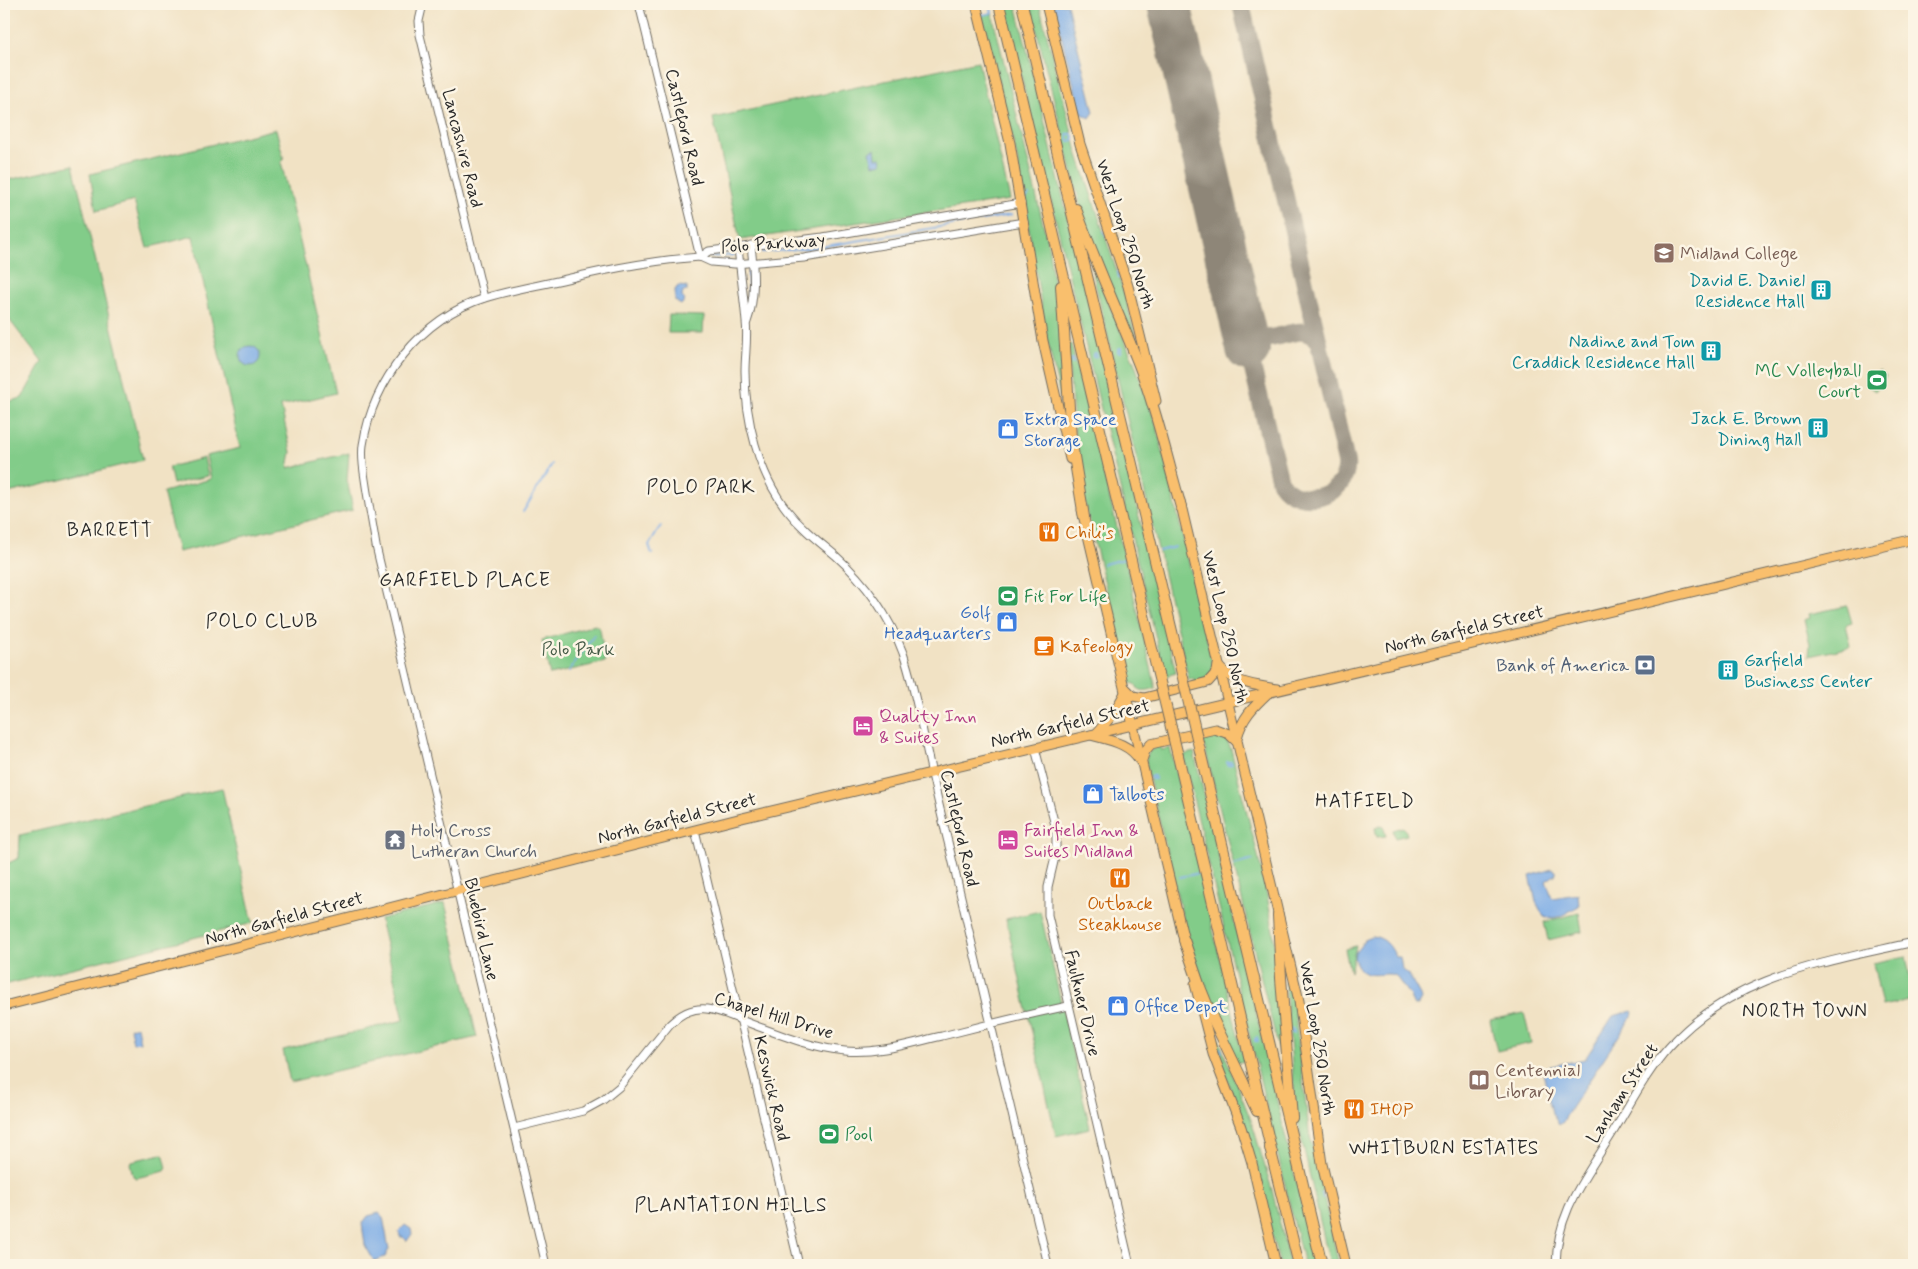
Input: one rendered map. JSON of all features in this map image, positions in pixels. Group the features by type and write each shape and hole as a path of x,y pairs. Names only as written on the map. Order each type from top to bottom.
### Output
{"highway":[{"path":"999,4 1299,1265"},
{"path":"1022,4 1322,1265"},
{"path":"1063,180 1072,198 1092,254 1139,366 1157,418 1181,507"},
{"path":"1054,236 1061,284 1071,438 1084,517"},
{"path":"1278,915 1288,1076 1293,1126 1305,1193"},
{"path":"1184,940 1202,992 1237,1073 1254,1102 1272,1153"}],"main road":[{"path":"976,4 1010,142 1043,341 1142,764 1213,1054 1241,1127 1252,1163 1276,1265"},
{"name":"West Loop 250 North","path":"1046,4 1080,144 1128,286 1299,1001 1322,1164 1346,1265"},
{"name":"North Garfield Street","path":"4,1006 696,830 1133,724 1914,539"},
{"path":"1125,689 1133,696 1144,698 1208,682 1217,672 1218,664"},
{"path":"1218,664 1230,677 1240,682 1280,690"},
{"path":"1125,689 1114,713 1093,734 1130,750 1138,757 1142,764"},
{"path":"1142,764 1145,751 1151,744 1215,728 1229,734 1236,741 1244,719 1250,710 1268,693"}],"street":[{"name":"Lancashire Road","path":"423,4 419,21 420,35 484,298"},
{"name":"Castleford Road","path":"639,4 700,256"},
{"name":"Polo Parkway","path":"1021,203 823,237 709,250 700,256 711,262 739,264 809,257 1024,222"},
{"name":"Castleford Road","path":"746,323 750,314 753,288 751,245"},
{"name":"Castleford Road","path":"738,246 746,323 745,372 747,400 754,436 765,472 788,511 859,580 874,599 891,627 909,673 1048,1265"},
{"name":"Bluebird Lane","path":"546,1265 376,546 362,446 370,413 382,384 402,356 426,332 456,311 484,298 636,263 700,256"},
{"name":"Faulkner Drive","path":"1035,748 1055,819 1056,846 1049,882 1047,907 1068,1006 1130,1265"},
{"name":"Keswick Road","path":"696,830 799,1265"},
{"name":"Lanham Street","path":"1556,1265 1560,1231 1573,1196 1652,1069 1675,1040 1689,1027 1720,1003 1746,989 1777,976 1805,967 1914,942"},
{"name":"Chapel Hill Drive","path":"514,1128 582,1111 604,1100 619,1087 670,1024 684,1012 697,1008 710,1008 800,1042 832,1049 860,1052 899,1046 1068,1006"}],"green space":[{"path":"1004,4 1016,4 1081,272 1176,673 1165,676"},
{"path":"1030,4 1039,4 1077,152 1125,296 1138,347 1135,348 1089,234"},
{"path":"992,13 1048,244 1059,321 1065,408 1063,408 1047,339 1017,158 982,15"},
{"path":"978,61 1010,200 740,240 713,118"},
{"path":"276,129 284,160 281,162 336,393 281,406 291,452 288,468 349,453 347,480 353,510 178,552 163,492 211,479 206,456 240,448 193,236 147,248 134,201 96,211 90,174"},
{"path":"73,165 143,460 4,494 4,403 22,398 42,362 4,313 4,181"},
{"path":"1092,265 1134,362 1157,427 1213,665 1211,676 1195,684 1194,679 1189,680"},
{"path":"669,315 704,316 703,333 668,333"},
{"path":"1071,344 1156,688 1149,690 1141,690 1134,683 1130,684 1084,500 1077,461 1067,345"},
{"name":"MC Volleyball Court","path":"1879,370 1886,376 1875,391 1867,385"},
{"path":"204,458 208,476 173,484 169,467"},
{"path":"1847,606 1852,623 1846,625 1851,647 1809,656 1810,644 1804,620 1810,618 1809,614"},
{"name":"Polo Park","path":"595,625 600,629 605,662 550,675 542,640"},
{"path":"1214,733 1225,737 1231,749 1263,877 1276,953 1284,1051 1279,1051 1203,740 1208,739 1207,734"},
{"path":"1160,746 1161,750 1170,748 1244,1061 1236,1063 1198,971 1186,932 1146,765 1148,753"},
{"path":"1194,752 1316,1265 1304,1265 1183,755"},
{"path":"222,788 253,923 4,985 4,865 19,858 20,835"},
{"path":"1383,825 1386,836 1377,837 1375,828"},
{"path":"1403,827 1407,835 1395,838 1393,830"},
{"path":"445,903 477,1037 290,1082 283,1050 404,1020 380,919"},
{"path":"1040,911 1090,1128 1056,1136 1006,919"},
{"path":"1579,913 1582,932 1548,940 1544,922"},
{"path":"1356,946 1350,972 1345,949"},
{"path":"1906,956 1914,999 1882,1006 1873,963"},
{"path":"1287,981 1294,1006 1309,1131 1339,1265 1330,1265 1301,1137 1295,1100 1285,982"},
{"path":"1206,1008 1251,1120 1272,1190 1290,1265 1280,1265 1231,1090 1209,1027"},
{"path":"1524,1013 1531,1043 1497,1051 1490,1020"},
{"path":"161,1154 164,1156 167,1168 165,1171 136,1178 133,1176 130,1163 132,1161"}],"water":[{"path":"1053,4 1067,4 1094,112 1090,118 1081,113"},
{"path":"875,149 876,158 881,157 882,163 873,165 870,151"},
{"path":"678,286 687,287 687,291 683,292 682,297 685,300 681,305 675,301 675,290"},
{"path":"246,346 254,346 260,352 260,360 254,366 246,366 240,360 240,352"},
{"path":"1552,869 1556,871 1556,874 1546,881 1552,898 1578,894 1579,906 1559,917 1549,918 1544,917 1536,902 1530,876"},
{"path":"1372,936 1384,940 1396,957 1400,957 1402,969 1409,975 1419,993 1421,999 1418,1005 1413,1005 1410,996 1395,975 1373,975 1360,969 1355,961 1355,954 1366,939"},
{"path":"1632,1011 1632,1016 1564,1121 1559,1125 1552,1113 1542,1068 1585,1059 1613,1016"},
{"path":"137,1026 140,1042 133,1043 130,1028"},
{"path":"379,1213 383,1217 389,1249 385,1257 374,1261 365,1245 362,1224 368,1216"},
{"path":"405,1225 411,1229 412,1234 407,1241 400,1237 399,1231"}],"waterway":[{"path":"982,13 982,15 992,13 990,4"},
{"path":"1067,134 1072,134 1074,140 1069,141 1067,134"},
{"path":"1027,216 1024,199 1029,195"},
{"path":"762,252 814,248 1011,215"},
{"path":"1104,231 1106,237"},
{"path":"710,257 734,255"},
{"path":"748,269 748,303"},
{"path":"1118,272 1119,278"},
{"path":"1121,348 1121,352 1118,352 1118,349 1121,348"},
{"path":"1096,353 1097,356 1093,357 1093,354 1096,353"},
{"path":"1073,359 1074,362 1071,363 1070,360 1073,359"},
{"path":"523,512 552,464"},
{"path":"652,554 649,545 661,526"},
{"path":"1159,551 1175,547"},
{"path":"1103,564 1125,559"},
{"path":"569,671 594,635"},
{"path":"1227,762 1231,762 1232,764 1228,765 1227,762"},
{"path":"1150,776 1154,776 1155,779 1151,779 1150,776"},
{"path":"1233,865 1253,860"},
{"path":"1180,877 1200,873"},
{"path":"1293,1029 1294,1033 1291,1033 1290,1030 1293,1029"},
{"path":"1257,1038 1258,1041 1255,1041 1255,1039 1257,1038"},
{"path":"1219,1048 1222,1051 1219,1054 1216,1051 1219,1048"},
{"path":"1322,1193 1323,1199"}],"taxiway":[{"path":"1241,4 1346,462 1345,474 1340,484 1332,491 1321,496 1298,496 1288,491 1280,482 1248,349"},
{"path":"1243,324 1252,334 1262,338 1302,332 1311,335 1319,343"}],"runway":[{"path":"1169,4 1248,349"}],"place":[{"name":"Midland College","path":"1664,253"},
{"name":"David E. Daniel Residence Hall","path":"1821,290"},
{"name":"Nadine and Tom Craddick Residence Hall","path":"1711,351"},
{"name":"MC Volleyball Court","path":"1877,380"},
{"name":"Jack E. Brown Dining Hall","path":"1818,428"},
{"name":"Extra Space Storage","path":"1008,429"},
{"name":"Chili's","path":"1049,532"},
{"name":"Fit For Life","path":"1008,596"},
{"name":"Golf Headquarters","path":"1007,622"},
{"name":"Kafeology","path":"1044,646"},
{"name":"Bank of America","path":"1645,665"},
{"name":"Garfield Business Center","path":"1728,670"},
{"name":"Quality Inn & Suites","path":"863,726"},
{"name":"Talbots","path":"1093,794"},
{"name":"Holy Cross Lutheran Church","path":"395,840"},
{"name":"Fairfield Inn & Suites Midland","path":"1008,840"},
{"name":"Outback Steakhouse","path":"1120,878"},
{"name":"Office Depot","path":"1118,1006"},
{"name":"Centennial Library","path":"1479,1080"},
{"name":"IHOP","path":"1354,1109"},
{"name":"Pool","path":"829,1134"}],"district":[{"name":"POLO PARK","path":"701,486"},
{"name":"BARRETT","path":"110,529"},
{"name":"GARFIELD PLACE","path":"465,579"},
{"name":"POLO CLUB","path":"262,620"},
{"name":"HATFIELD","path":"1365,800"},
{"name":"NORTH TOWN","path":"1805,1010"},
{"name":"WHITBURN ESTATES","path":"1444,1147"},
{"name":"PLANTATION HILLS","path":"731,1204"}]}
